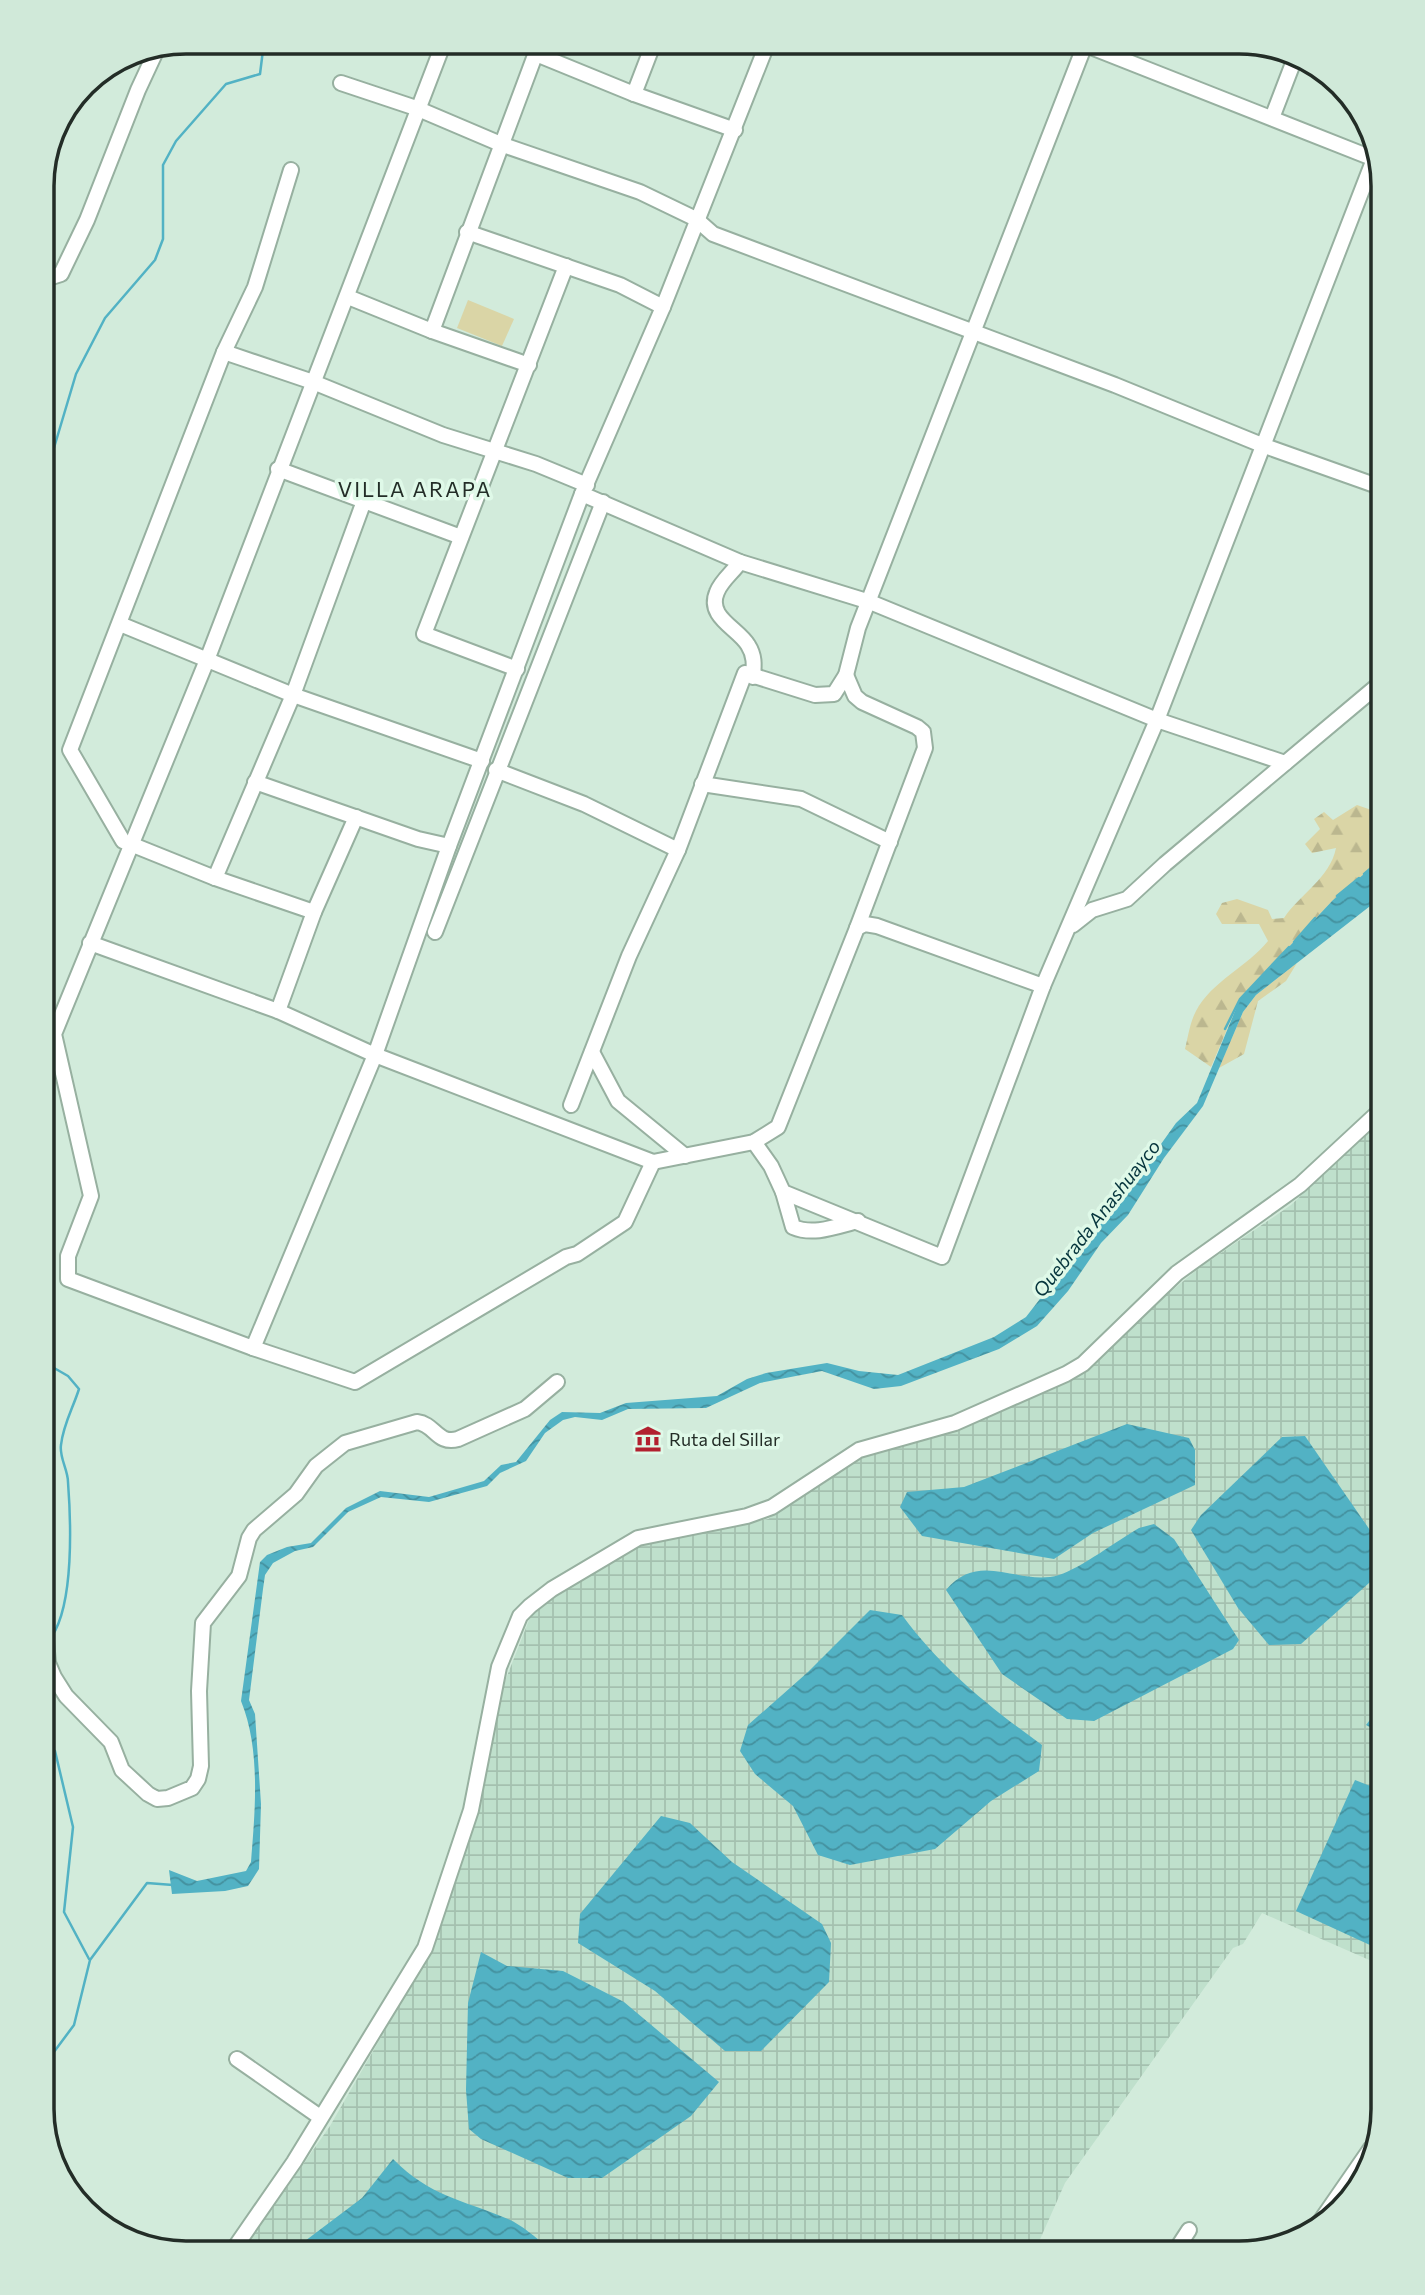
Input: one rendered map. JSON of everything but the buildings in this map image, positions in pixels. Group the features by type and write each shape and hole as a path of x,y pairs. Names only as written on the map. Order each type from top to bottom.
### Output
{"street":[{"path":"55,1033 129,844 207,660 438,55"},
{"path":"432,331 535,55"},
{"path":"553,55 634,94 735,130"},
{"path":"634,94 649,55"},
{"path":"253,1348 375,1055 449,846 584,489 663,307 763,55"},
{"path":"571,1105 629,956 678,850 745,673 826,696 834,694 846,675 858,628 1078,55"},
{"path":"1113,55 1366,153"},
{"path":"55,276 61,274 87,220 152,59"},
{"path":"1272,118 1292,66"},
{"path":"341,83 416,108 503,145 640,192 696,219 713,234 1115,385 1262,445 1371,484"},
{"path":"783,1192 942,1257 1044,986 1157,720 1370,169"},
{"path":"291,170 255,287 224,352 70,750 123,841 215,878 314,912"},
{"path":"467,232 620,285 663,307"},
{"path":"517,669 424,634 566,266"},
{"path":"348,297 432,331 529,365"},
{"path":"224,352 313,382 443,435 494,451 584,489 603,502 740,562 870,602 1157,720 1285,763"},
{"path":"278,469 461,537"},
{"path":"215,878 293,695 364,501"},
{"path":"435,932 496,770 603,502"},
{"path":"740,562 717,592 715,600 721,617 748,645 754,659 753,677"},
{"path":"120,624 293,695 482,761"},
{"path":"90,943 278,1011 375,1055 653,1162 754,1142 778,1126 925,748 923,732 862,702 855,696 846,675"},
{"path":"1070,928 1092,910 1127,899 1371,691"},
{"path":"496,770 584,804 678,850"},
{"path":"255,782 449,846"},
{"path":"702,785 801,799 890,842"},
{"path":"278,1011 314,912 356,817"},
{"path":"857,928 864,924 877,926 1044,986"},
{"path":"55,1036 91,1196 68,1256 68,1279 253,1348 355,1382 566,1256 577,1254 625,1222 653,1162"},
{"path":"592,1052 618,1101 685,1156"},
{"path":"239,2240 294,2162 425,1948 471,1810 499,1667 520,1616 530,1606 552,1589 638,1538 747,1516 772,1507 859,1450 955,1423 1066,1374 1083,1364 1177,1273 1300,1185 1371,1119"},
{"path":"754,1142 771,1166 783,1192 793,1227 802,1231 827,1229 859,1221"},
{"path":"54,1674 66,1696 111,1742 122,1770 158,1799 192,1788 198,1779 201,1766 199,1691 203,1623 239,1576 249,1538 254,1530 296,1494 316,1466 345,1443 418,1422 425,1423 440,1438 449,1441 458,1439 525,1409 557,1382"},
{"path":"237,2059 320,2117"},
{"path":"1337,2197 1354,2172"},
{"path":"1182,2241 1189,2230"}],"shaded area":[{"path":"1371,1129 1371,1961 1262,1913 1243,1944 1233,1948 1065,2183 1039,2241 250,2240 330,2126 430,1952 490,1755 505,1681 529,1620 545,1599 627,1549 768,1519 855,1460 963,1428 1061,1383 1199,1268 1291,1205"}],"green space":[{"path":"468,300 514,319 502,346 457,328"},
{"path":"1357,805 1371,810 1371,868 1333,900 1240,999 1211,1067 1185,1049 1194,1015 1211,991 1268,941 1259,924 1222,924 1216,914 1222,903 1237,899 1268,910 1272,919 1284,918 1321,877 1333,859 1336,848 1312,853 1305,844 1320,829 1314,819 1324,812 1333,820"},
{"path":"1297,963 1286,981 1258,1001 1244,1054 1219,1068 1243,1012 1256,995"}],"water":[{"path":"1371,868 1371,905 1256,995 1243,1012 1203,1106 1164,1158 1128,1215 1101,1243 1068,1291 1037,1326 999,1349 901,1386 874,1389 822,1371 760,1383 706,1408 628,1409 602,1420 575,1417 563,1420 545,1433 526,1461 500,1473 487,1486 429,1502 381,1497 348,1512 313,1547 295,1551 273,1563 265,1575 249,1700 255,1714 261,1804 259,1869 248,1886 225,1891 172,1894 169,1870 197,1881 246,1871 251,1862 255,1802 254,1760 252,1740 241,1701 260,1562 267,1555 287,1547 311,1543 346,1508 380,1491 429,1497 484,1481 501,1465 516,1462 550,1420 562,1412 600,1413 626,1403 717,1396 747,1379 766,1373 827,1363 859,1371 898,1375 994,1337 1026,1317 1090,1234 1129,1189 1176,1123 1197,1103 1240,999 1333,900"},
{"path":"1127,1424 1189,1438 1195,1450 1195,1485 1093,1533 1054,1559 922,1536 900,1507 907,1492 964,1487"},
{"path":"1305,1436 1371,1532 1371,1581 1301,1644 1269,1645 1238,1608 1191,1530 1201,1515 1282,1437"},
{"path":"1154,1524 1174,1539 1239,1640 1233,1649 1094,1721 1067,1719 1002,1674 946,1590 959,1578 986,1570 1029,1577 1059,1575 1139,1528"},
{"path":"870,1610 902,1615 933,1653 967,1686 1042,1745 1039,1771 991,1801 935,1849 850,1865 818,1855 793,1806 755,1774 740,1751 748,1725 808,1672"},
{"path":"1355,1780 1371,1786 1371,1945 1296,1911"},
{"path":"661,1816 690,1823 732,1862 822,1924 831,1943 829,1982 761,2051 725,2051 655,1991 578,1943 580,1914"},
{"path":"481,1952 507,1966 563,1971 624,2002 719,2082 691,2116 602,2178 568,2178 481,2139 469,2129 466,2090 468,2003"},
{"path":"393,2159 420,2182 447,2196 508,2219 539,2240 306,2240 362,2198"}],"waterway":[{"path":"55,445 76,374 105,318 155,260 163,239 163,165 176,141 226,84 260,74 262,55"},
{"name":"Quebrada Anashuayco","path":"1364,874 1371,868"},
{"name":"Quebrada Anashuayco","path":"1337,896 1359,878"},
{"name":"Quebrada Anashuayco","path":"1294,942 1315,918"},
{"name":"Quebrada Anashuayco","path":"1225,1029 1240,999 1289,947"},
{"path":"54,1368 68,1376 79,1389 61,1445 68,1482 69,1562 64,1604 54,1632"},
{"path":"54,1751 73,1827 64,1912 89,1959"},
{"name":"Quebrada Anashuayco","path":"54,2052 74,2025 90,1960 147,1883 173,1885"}],"place":[{"name":"Ruta del Sillar","path":"648,1439"}],"district":[{"name":"VILLA ARAPA","path":"415,488"}]}
